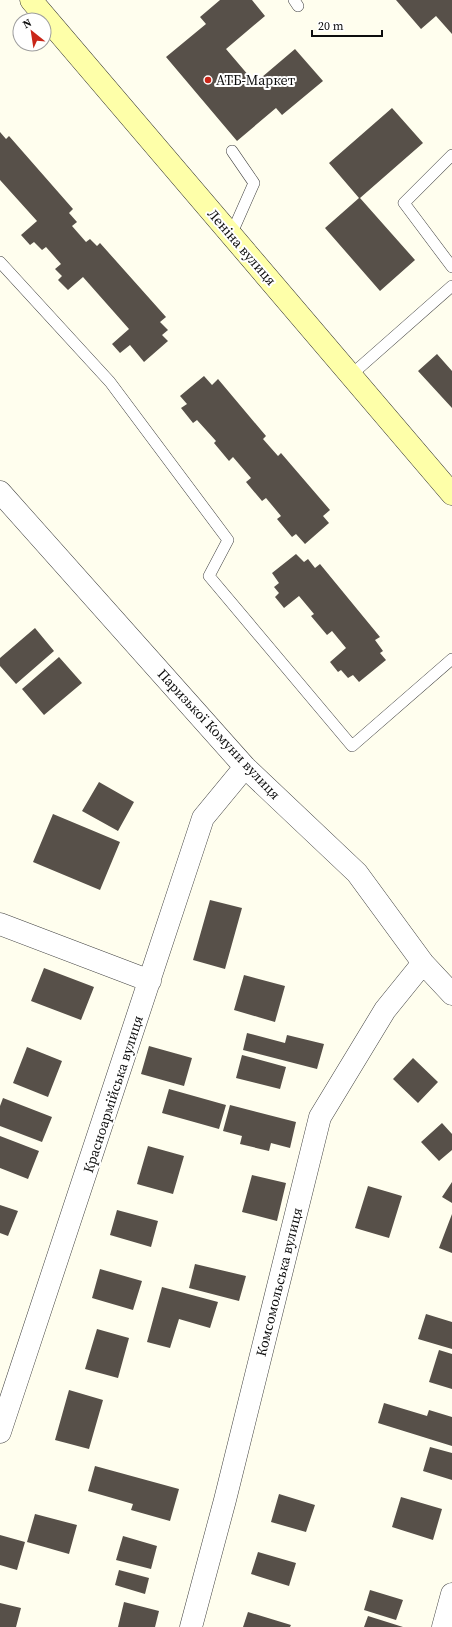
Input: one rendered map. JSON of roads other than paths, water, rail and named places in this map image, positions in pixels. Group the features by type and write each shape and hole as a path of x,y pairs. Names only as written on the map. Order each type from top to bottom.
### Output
{"main road":[{"name":"Леніна вулиця","path":"31,0 452,494"}],"street":[{"name":"Паризької Комуни вулиця","path":"0,492 245,767 357,873 423,964 452,994"},
{"name":"Красноармійська вулиця","path":"0,1432 203,818 245,767"},
{"path":"0,924 150,981"},
{"name":"Комсомольська вулиця","path":"191,1627 225,1500 320,1116 386,1010 423,964"},
{"path":"443,1627 452,1594"}],"lane":[{"path":"230,235 254,183 232,151"},
{"path":"452,155 404,203 452,267"},
{"path":"0,262 110,382 228,540 208,576 352,746 452,659"},
{"path":"351,375 452,286"}],"place":[{"name":"АТБ-Маркет","path":"208,80"}]}
